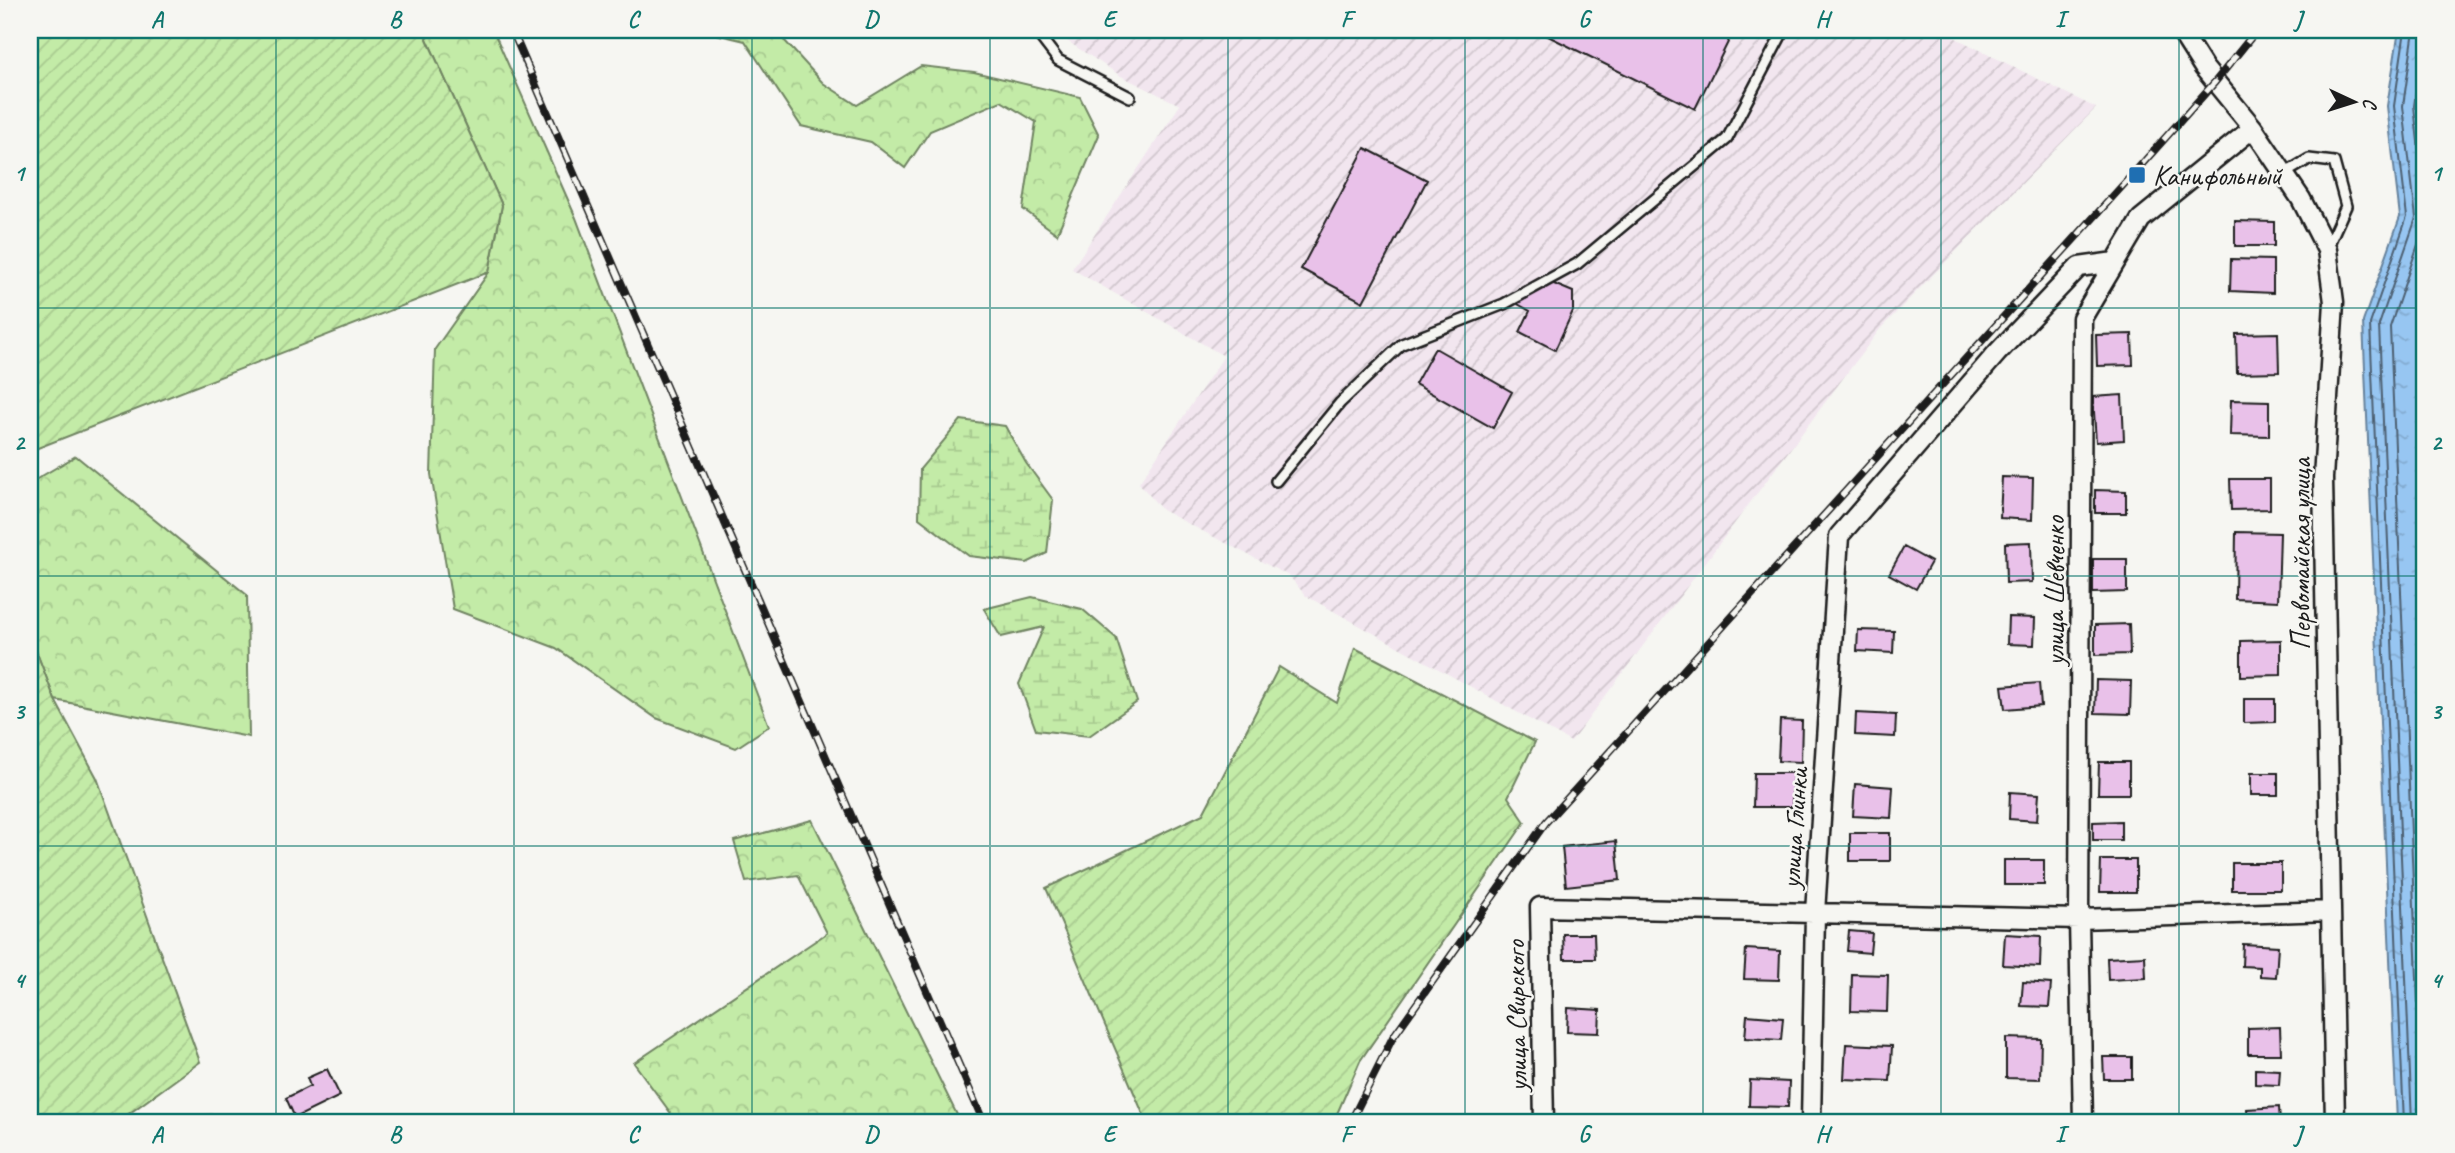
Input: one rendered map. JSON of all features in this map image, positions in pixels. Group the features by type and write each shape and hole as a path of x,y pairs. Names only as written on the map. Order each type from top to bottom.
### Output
{"street":[{"name":"Первомайская улица","path":"2180,30 2204,68 2253,128 2301,199 2327,250 2334,302 2323,478 2334,1123"},
{"name":"улица Шевченко","path":"2083,1123 2079,919 2082,318 2141,219 2253,128"},
{"name":"улица Глинки","path":"1811,1123 1815,913 1839,536 1997,353 2079,267 2115,262"},
{"name":"улица Свирского","path":"1544,1123 1540,907 1815,913"},
{"path":"1815,913 2079,919 2331,911"}],"lane":[{"path":"1035,30 1058,60 1130,97"},
{"path":"1276,481 1340,402 1402,344 1504,304 1577,264 1727,139 1784,30"},
{"path":"2284,174 2309,159 2334,162 2346,206 2327,250"}],"shaded area":[{"path":"1073,30 1940,30 2096,108 1880,329 1571,742 1306,596 1289,576 1162,510 1139,483 1224,356 1072,269 1180,105 1121,76 1067,41"}],"green space":[{"path":"30,30 423,30 502,205 489,272 30,451"},
{"path":"423,30 493,30 576,218 769,726 736,748 656,718 556,648 453,609 431,474 435,349 489,272 502,205"},
{"path":"707,30 775,30 823,83 857,105 921,66 974,72 1080,97 1099,135 1057,234 1023,209 1036,122 1001,101 930,131 905,168 871,142 801,126 745,41"},
{"path":"961,420 1005,426 1026,463 1053,500 1047,553 1027,563 969,556 919,518 920,469"},
{"path":"76,456 247,595 249,737 55,700 30,635 30,483"},
{"path":"1032,597 1082,609 1116,638 1137,702 1089,736 1036,730 1019,684 1044,627 1001,637 984,609"},
{"path":"30,635 55,700 97,778 200,1062 123,1118 106,1123 30,1123"},
{"path":"1355,648 1535,742 1508,797 1525,822 1360,1061 1333,1123 1147,1123 1046,888 1203,814 1279,667 1337,703"},
{"path":"812,820 961,1123 678,1123 634,1063 827,933 798,875 746,882 734,841"},
{"path":"231,1114 229,1123 106,1123 123,1118"}],"water":[{"path":"2399,30 2425,30 2425,1123 2397,1123 2363,322 2400,217 2387,106"}],"building":[{"path":"1536,30 1734,30 1695,109"},
{"path":"1365,148 1427,180 1363,302 1301,269"},
{"path":"2235,221 2274,222 2274,246 2235,246"},
{"path":"2231,259 2273,260 2273,293 2230,291"},
{"path":"1549,282 1573,292 1573,311 1555,350 1520,332 1530,311 1516,303"},
{"path":"2278,333 2279,372 2237,373 2236,334"},
{"path":"2132,334 2133,365 2097,366 2096,335"},
{"path":"1435,348 1512,392 1493,428 1415,384"},
{"path":"2122,395 2124,440 2096,442 2093,397"},
{"path":"2231,400 2269,401 2269,436 2230,435"},
{"path":"2002,477 2033,478 2032,520 2000,518"},
{"path":"2230,479 2270,479 2270,509 2231,510"},
{"path":"2095,490 2126,491 2126,513 2095,513"},
{"path":"2236,532 2280,533 2278,601 2235,599"},
{"path":"2031,542 2032,582 2006,583 2005,543"},
{"path":"1904,547 1931,562 1916,589 1889,574"},
{"path":"2093,559 2127,559 2127,592 2093,593"},
{"path":"2008,617 2035,618 2034,645 2007,644"},
{"path":"2129,624 2130,654 2095,655 2095,625"},
{"path":"1858,630 1894,631 1893,653 1857,651"},
{"path":"2281,640 2281,675 2241,676 2241,641"},
{"path":"2096,680 2131,681 2130,714 2095,713"},
{"path":"2039,683 2041,706 2005,709 2002,686"},
{"path":"2244,699 2275,699 2275,722 2244,723"},
{"path":"1856,713 1896,715 1895,737 1855,735"},
{"path":"1780,720 1802,721 1801,762 1778,761"},
{"path":"2099,762 2129,762 2129,794 2098,794"},
{"path":"1754,773 1793,773 1792,807 1753,807"},
{"path":"2251,773 2278,773 2278,795 2251,795"},
{"path":"1855,784 1893,787 1891,818 1853,816"},
{"path":"2010,792 2039,794 2037,821 2009,819"},
{"path":"2121,821 2121,840 2093,840 2093,822"},
{"path":"1850,833 1890,833 1890,861 1850,861"},
{"path":"1616,841 1620,880 1566,886 1562,847"},
{"path":"2004,860 2044,860 2044,885 2004,885"},
{"path":"2101,860 2136,860 2136,892 2100,892"},
{"path":"2232,863 2281,863 2281,890 2232,890"},
{"path":"1849,931 1872,933 1870,953 1847,951"},
{"path":"1563,934 1594,934 1595,959 1564,959"},
{"path":"2005,934 2041,936 2040,967 2003,965"},
{"path":"2243,944 2278,946 2276,977 2260,976 2260,967 2242,966"},
{"path":"1746,949 1780,951 1779,980 1744,979"},
{"path":"2145,956 2146,978 2108,980 2107,958"},
{"path":"1852,974 1888,975 1887,1012 1851,1011"},
{"path":"2023,982 2051,984 2049,1007 2021,1006"},
{"path":"1568,1008 1600,1010 1599,1033 1567,1032"},
{"path":"1747,1015 1783,1018 1781,1040 1745,1038"},
{"path":"2280,1027 2281,1054 2248,1054 2248,1028"},
{"path":"2006,1038 2041,1039 2040,1079 2006,1078"},
{"path":"1846,1044 1892,1046 1890,1081 1844,1079"},
{"path":"2103,1057 2132,1057 2132,1079 2104,1079"},
{"path":"327,1069 340,1096 295,1118 286,1098 310,1086 307,1078"},
{"path":"2255,1069 2280,1070 2279,1085 2255,1084"},
{"path":"1750,1080 1789,1082 1788,1107 1749,1106"},
{"path":"2279,1107 2280,1123 2248,1123 2247,1109"},
{"path":"1605,1120 1605,1123 1565,1123 1565,1122"}],"railway":[{"path":"512,30 984,1123"},
{"path":"1350,1123 1393,1037 1546,822 2134,173 2257,30"}],"place":[{"name":"Канифольный","path":"2137,175"}]}
